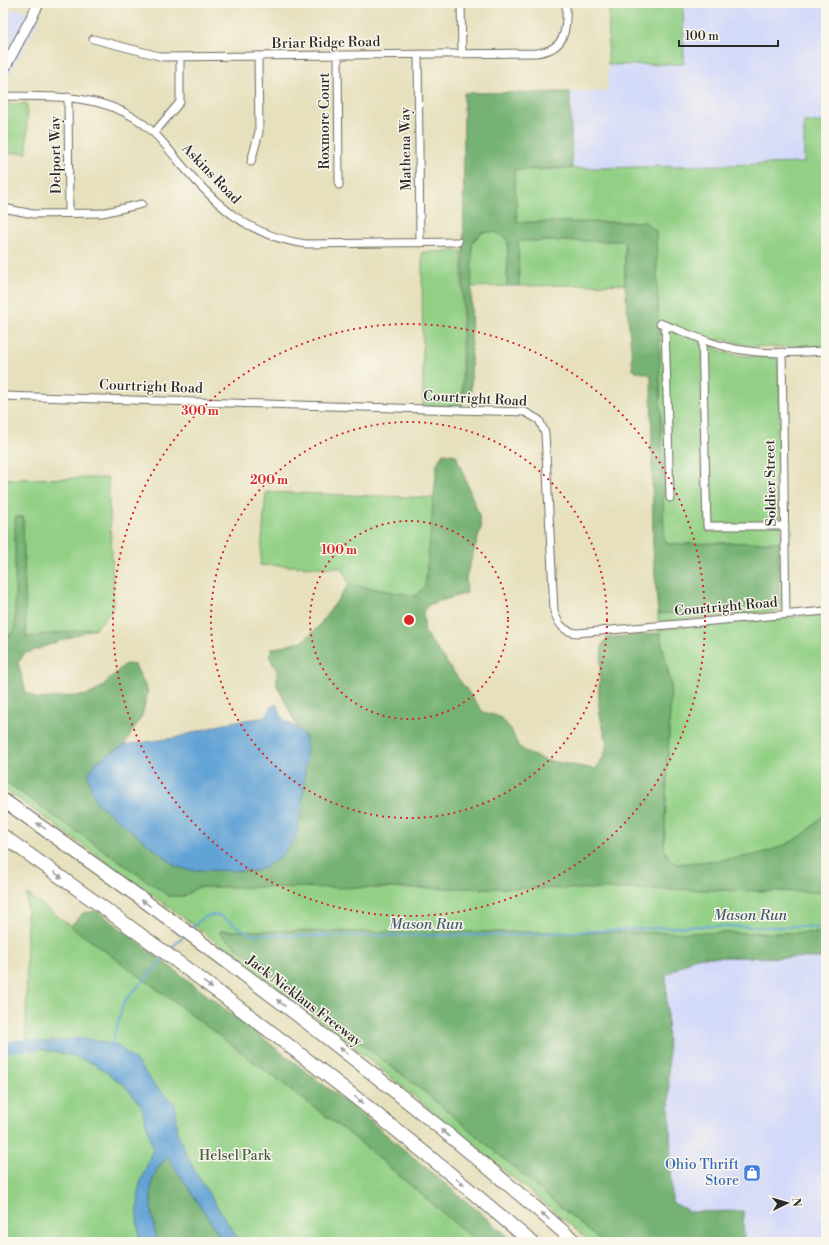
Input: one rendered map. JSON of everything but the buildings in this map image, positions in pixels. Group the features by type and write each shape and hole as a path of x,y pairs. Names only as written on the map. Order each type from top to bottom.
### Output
{"highway":[{"name":"Jack Nicklaus Freeway","path":"3,800 178,925 334,1043 441,1129 575,1242"},
{"path":"3,836 177,961 330,1077 531,1242"}],"main road":[{"path":"3,71 39,3"}],"street":[{"path":"461,3 462,54"},
{"name":"Briar Ridge Road","path":"93,39 153,55 180,57 418,55 544,52 559,43 567,26 566,3"},
{"name":"Mathena Way","path":"418,55 420,243"},
{"name":"Roxmore Court","path":"338,56 339,185"},
{"path":"154,133 180,102 180,57"},
{"path":"251,162 259,132 258,57"},
{"name":"Askins Road","path":"3,96 68,97 92,101 114,108 135,118 154,133 221,206 242,222 263,234 306,244 458,242"},
{"name":"Delport Way","path":"68,97 69,213"},
{"path":"3,208 24,213 102,213 142,204"},
{"path":"670,498 662,324 702,339 742,350 782,352 826,351"},
{"path":"702,339 707,526 785,526"},
{"name":"Soldier Street","path":"782,352 786,614"},
{"name":"Courtright Road","path":"3,396 528,413 541,422 545,433 554,611 558,621 565,629 578,633 826,611"}],"shaded area":[{"path":"683,3 826,3 826,122 804,122 804,163 572,168 570,92 608,91 608,65 684,64"},
{"path":"3,9 26,11 40,18 3,86"},
{"path":"696,957 826,958 826,1242 744,1242 743,1211 690,1212 672,1202 666,975"}],"green space":[{"path":"609,3 683,3 684,64 608,65"},
{"path":"570,92 572,168 514,170 517,222 645,222 656,231 664,539 668,544 778,542 778,603 658,614 653,550 651,375 633,370 625,284 625,241 518,241 519,286 507,286 508,241 496,232 482,232 472,242 471,392 463,393 464,93"},
{"path":"27,103 27,153 3,153 3,104"},
{"path":"804,122 826,122 826,346 751,346 720,339 715,349 736,355 774,358 779,360 782,608 779,611 658,622 658,614 778,603 778,542 668,544 664,539 656,231 645,222 517,223 514,170 804,163"},
{"path":"483,232 496,232 508,241 507,286 471,287 472,242"},
{"path":"518,241 625,241 625,284 519,286"},
{"path":"462,251 462,407 423,406 422,252"},
{"path":"443,453 456,455 479,515 481,528 466,577 467,593 430,604 423,611 425,633 483,712 500,717 511,729 518,746 529,754 545,760 595,769 602,760 606,745 606,738 599,706 602,645 607,638 659,633 671,685 664,849 670,860 676,864 739,858 770,851 802,836 826,814 826,892 649,889 198,887 184,896 169,896 3,780 3,640 6,640 15,628 15,517 23,517 26,637 96,628 24,654 18,663 26,692 38,699 88,695 99,689 125,664 135,665 148,692 142,716 124,745 96,762 177,867 191,870 257,871 306,737 297,727 277,685 277,671 269,656 272,649 303,641 318,627 349,584 415,596 425,586 437,464"},
{"path":"108,478 114,600 112,611 96,628 26,638 23,517 15,517 15,628 5,640 3,640 3,479"},
{"path":"266,492 435,498 426,586 415,596 349,584 343,568 260,565"},
{"path":"826,614 826,814 802,836 770,851 739,858 676,864 670,860 664,850 671,685 659,629"},
{"path":"3,780 169,896 184,896 198,887 649,889 826,892 826,933 220,931 220,934 427,1094 602,1242 591,1242 343,1038 206,934 3,788"},
{"name":"Helsel Park","path":"27,894 145,980 355,1138 477,1242 3,1242 3,1049 26,1044"},
{"path":"98,911 365,1117 515,1242 477,1242 355,1138 145,980 70,926 83,913"},
{"path":"220,931 826,933 826,958 696,957 666,975 672,1202 690,1212 743,1211 744,1242 602,1242 427,1094 220,934"},
{"path":"168,1157 224,1242 157,1242 151,1208 152,1185 155,1174 160,1165"}],"water":[{"path":"273,705 277,705 284,720 296,727 302,733 307,745 302,808 296,837 279,859 257,871 191,870 177,867 97,803 92,792 88,775 96,762 124,745 174,738 231,722 266,717"},
{"path":"83,1038 117,1045 138,1063 156,1087 175,1104 178,1136 194,1170 240,1242 224,1242 168,1157 160,1165 155,1174 152,1185 151,1208 157,1242 140,1242 137,1220 139,1186 153,1149 141,1105 123,1084 94,1064 74,1056 19,1045"}],"waterway":[{"name":"Mason Run","path":"190,930 201,919 211,915 220,916 250,934 300,936 513,935 696,926 800,926 826,929"},
{"name":"Mason Run","path":"169,951 184,935"},
{"name":"Mason Run","path":"111,1046 124,1002 164,958"},
{"path":"3,1049 19,1045 35,1045"}],"place":[{"name":"Ohio Thrift Store","path":"752,1173"}]}
